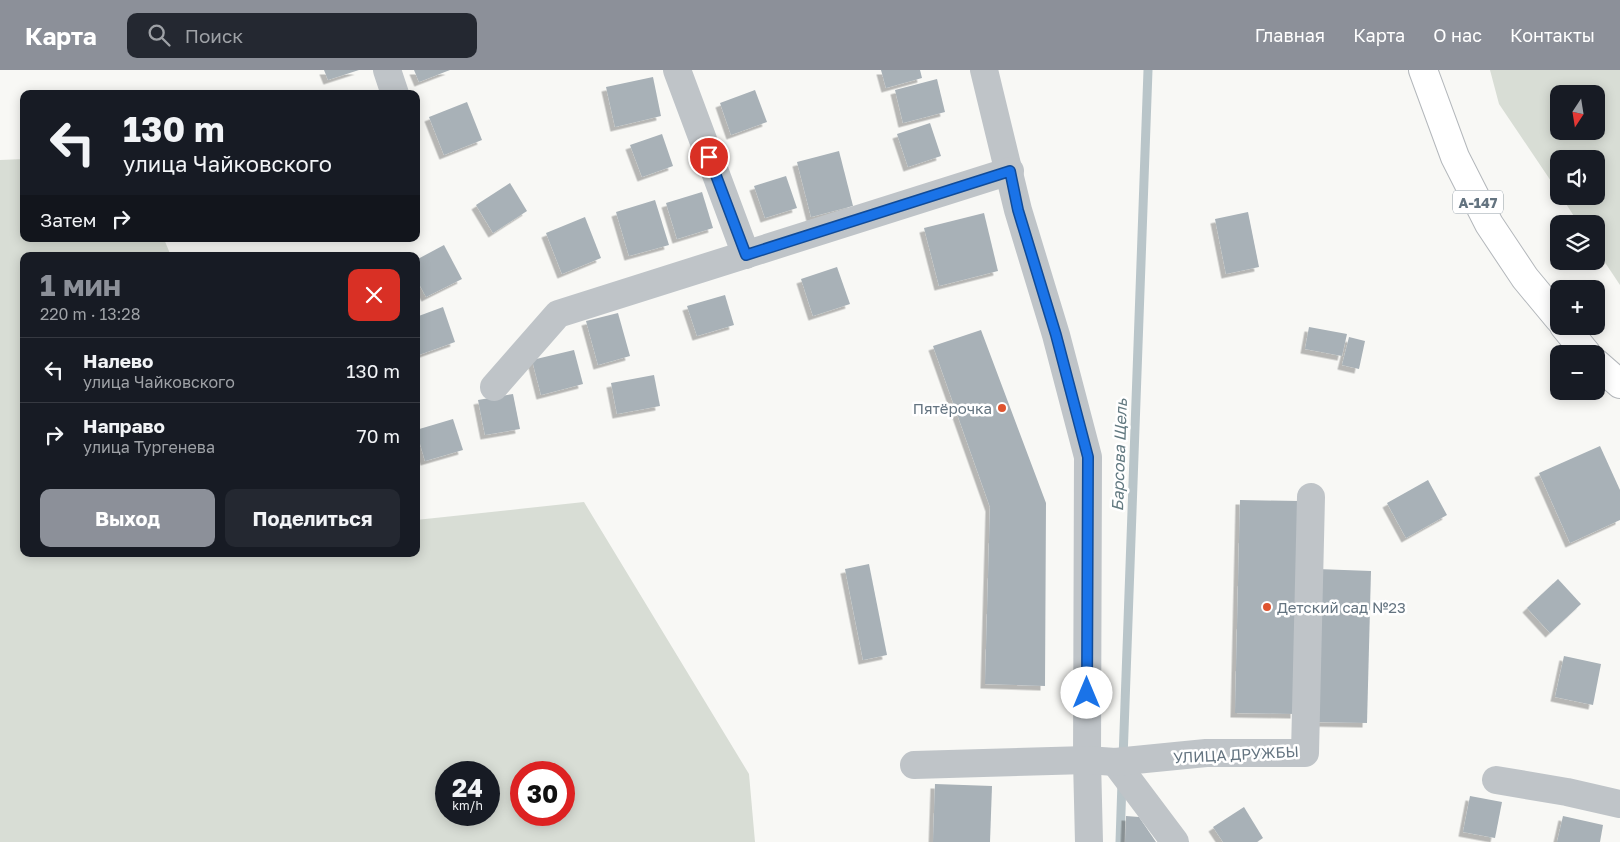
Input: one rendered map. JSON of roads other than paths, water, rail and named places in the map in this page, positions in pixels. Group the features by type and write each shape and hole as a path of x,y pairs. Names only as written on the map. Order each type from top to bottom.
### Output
{"highway":[{"name":"А-147","path":"1423,70 1455,157 1489,224 1525,278 1550,309"},
{"path":"1571,335 1580,345"},
{"path":"1605,371 1620,384"}],"street":[{"path":"387,70 394,90"},
{"path":"677,70 746,255"},
{"path":"984,70 1018,210 1056,335 1088,457 1087,760 1089,842"},
{"path":"494,387 558,314 1010,171"},
{"name":"УЛИЦА ДРУЖБЫ","path":"914,764 1087,760 1114,762 1206,753 1305,753 1311,497"},
{"path":"1114,762 1175,842"},
{"path":"1496,780 1567,792 1620,804"}],"waterway":[{"name":"Барсова Щель","path":"1123,759 1148,70"},
{"name":"Барсова Щель","path":"1120,842 1122,782"}],"place":[{"name":"Пятёрочка","path":"1002,408"},
{"name":"Детский сад №23","path":"1267,607"}]}
